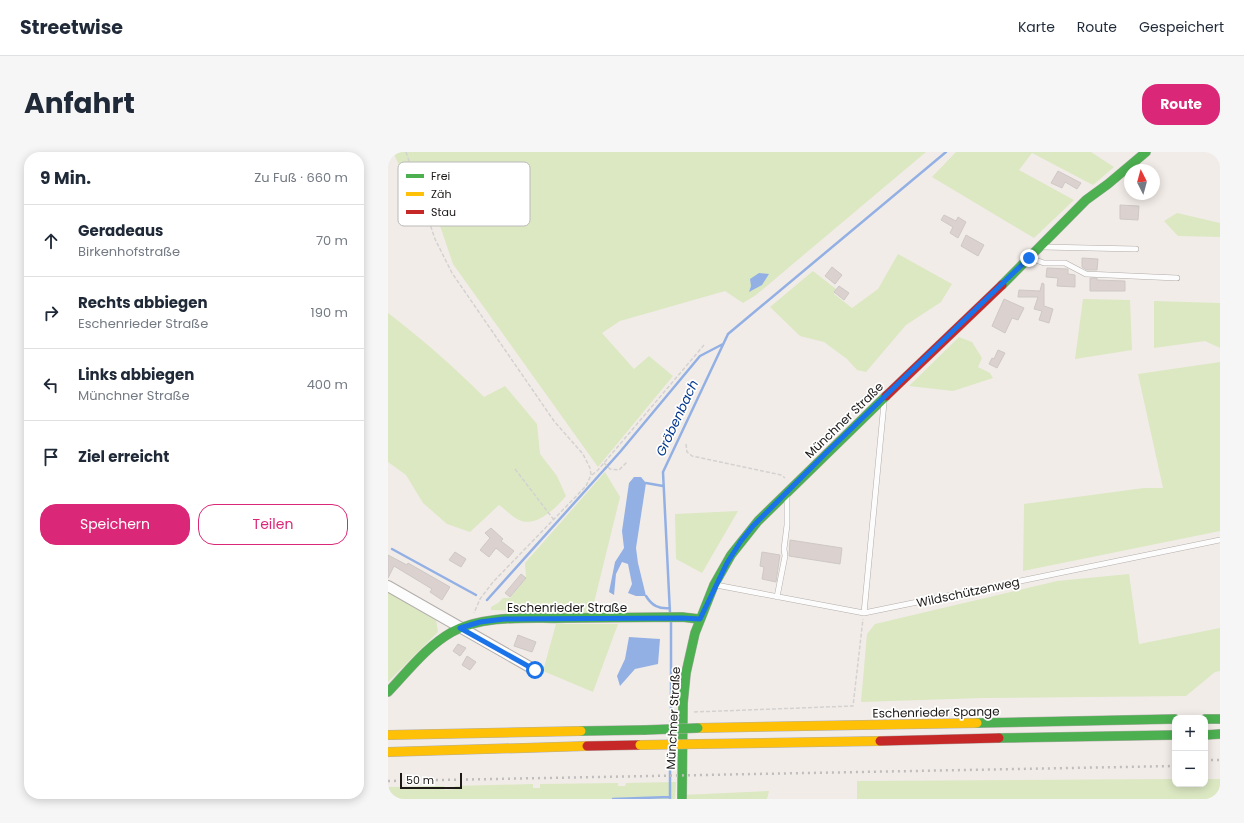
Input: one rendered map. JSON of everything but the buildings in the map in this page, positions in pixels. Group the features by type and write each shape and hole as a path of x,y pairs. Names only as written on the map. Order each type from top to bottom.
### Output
{"main road":[{"name":"Münchner Straße","path":"682,799 683,713 686,666 700,619 715,585 741,541 769,509 1041,247 1064,220 1086,200 1112,181 1146,152"},
{"name":"Eschenrieder Straße","path":"388,692 441,639 460,628 472,624 504,619 700,619"},
{"path":"1208,719 1220,718"},
{"name":"Eschenrieder Spange","path":"388,735 1172,719"},
{"path":"1208,735 1220,734"},
{"path":"388,752 699,744 1172,735"}],"street":[{"path":"388,586 535,670"}],"lane":[{"path":"1041,247 1136,249"},
{"path":"1029,258 1044,263 1065,263 1086,274 1177,278"},
{"path":"864,613 885,397"},
{"path":"777,597 785,556 784,549 788,508 786,493"},
{"name":"Wildschützenweg","path":"715,585 864,613 1220,540"}],"path":[{"path":"406,152 409,162"},
{"path":"431,226 435,239 452,273 554,421 583,454 590,468 591,475"},
{"path":"472,624 474,610 493,582 586,486 591,475 605,463 704,345"},
{"path":"686,444 688,452 692,456 782,475 794,486"},
{"path":"605,463 610,469 619,470 627,462"},
{"path":"515,469 554,520"},
{"path":"683,713 852,706 864,613"}],"green space":[{"path":"393,152 926,152 756,295 743,303 725,291 620,321 602,333 634,369 649,356 673,376 598,467 453,264 440,226 530,226 530,162 398,163"},
{"path":"956,152 1091,152 1114,167 1093,185 1032,153 1019,170 1074,200 1034,238 932,177"},
{"path":"1177,213 1220,223 1220,237 1178,236 1164,221"},
{"path":"898,254 952,284 941,302 906,325 866,372 857,370 847,359 824,342 800,336 770,307 813,271 836,289 834,294 852,308 878,289"},
{"path":"1083,299 1130,300 1132,350 1075,359"},
{"path":"1154,301 1220,303 1220,348 1205,341 1154,348"},
{"path":"388,313 438,354 484,397 505,386 537,424 540,454 557,476 566,496 545,516 525,522 516,519 499,505 470,532 447,524 423,503 406,475 388,462"},
{"path":"959,337 972,342 982,358 978,367 990,373 993,378 953,391 909,386"},
{"path":"1220,362 1220,531 1023,571 1024,504 1144,488 1163,488 1138,374"},
{"path":"605,472 620,497 591,615 530,615 520,611 491,610 491,607 503,598 510,598 526,578 525,563"},
{"path":"738,511 702,573 676,559 675,514"},
{"path":"1129,574 1139,644 1220,628 1220,671 1215,672 1186,696 983,698 861,702 867,634 875,624 1057,581"},
{"path":"388,592 436,620 438,632 388,682"},
{"path":"556,624 618,624 593,692 543,671"},
{"path":"1172,779 1172,787 1208,787 1208,779 1220,779 1220,799 857,799 857,781"},
{"path":"676,782 675,799 388,799 388,787 444,786 445,790 455,789 455,786 533,784 533,788 540,788 540,784 618,783 618,786 625,786 626,783"},
{"path":"769,791 767,799 682,799 682,795"}],"water":[{"path":"759,273 769,274 762,285 749,292 751,286 750,279"},
{"path":"634,477 641,477 646,483 636,548 646,596 636,596 628,593 632,584 628,564 622,562 616,574 614,595 609,592 615,562 624,548 622,531 629,483"},
{"path":"629,637 660,639 658,664 635,669 620,686 617,676 625,659"}],"waterway":[{"name":"Gröbenbach","path":"670,613 663,472 728,334 946,152"},
{"path":"487,600 620,452 700,356 723,344"},
{"path":"646,483 663,486"},
{"path":"392,549 476,595"},
{"path":"646,596 656,606 670,608"},
{"name":"Gröbenbach","path":"671,622 671,723"},
{"name":"Gröbenbach","path":"670,752 670,799"},
{"path":"613,799 670,797"}],"railway":[{"path":"1208,760 1220,760"},
{"path":"388,781 1172,766"}],"traffic: fast":[{"path":"1002,285 1086,200 1108,184 1146,152"},
{"path":"682,799 683,703 686,673 695,633 714,585 731,555 758,521 886,396"},
{"path":"388,692 434,644 452,632 478,622 523,618 682,617 699,619"},
{"path":"977,723 1172,719"},
{"path":"1208,719 1220,719"},
{"path":"645,730 698,728"},
{"path":"581,731 645,730"},
{"path":"1208,735 1220,734"},
{"path":"999,738 1172,735"}],"traffic: slow":[{"path":"698,728 977,723"},
{"path":"388,735 581,731"},
{"path":"699,744 880,741"},
{"path":"640,745 699,744"},
{"path":"388,752 587,746"}],"traffic: jam":[{"path":"886,396 1002,285"},
{"path":"880,741 999,738"},
{"path":"587,746 640,745"}],"route":[{"path":"535,670 460,628 480,622 504,619 700,619 715,585 727,563 753,526 826,453 1029,258"}]}
